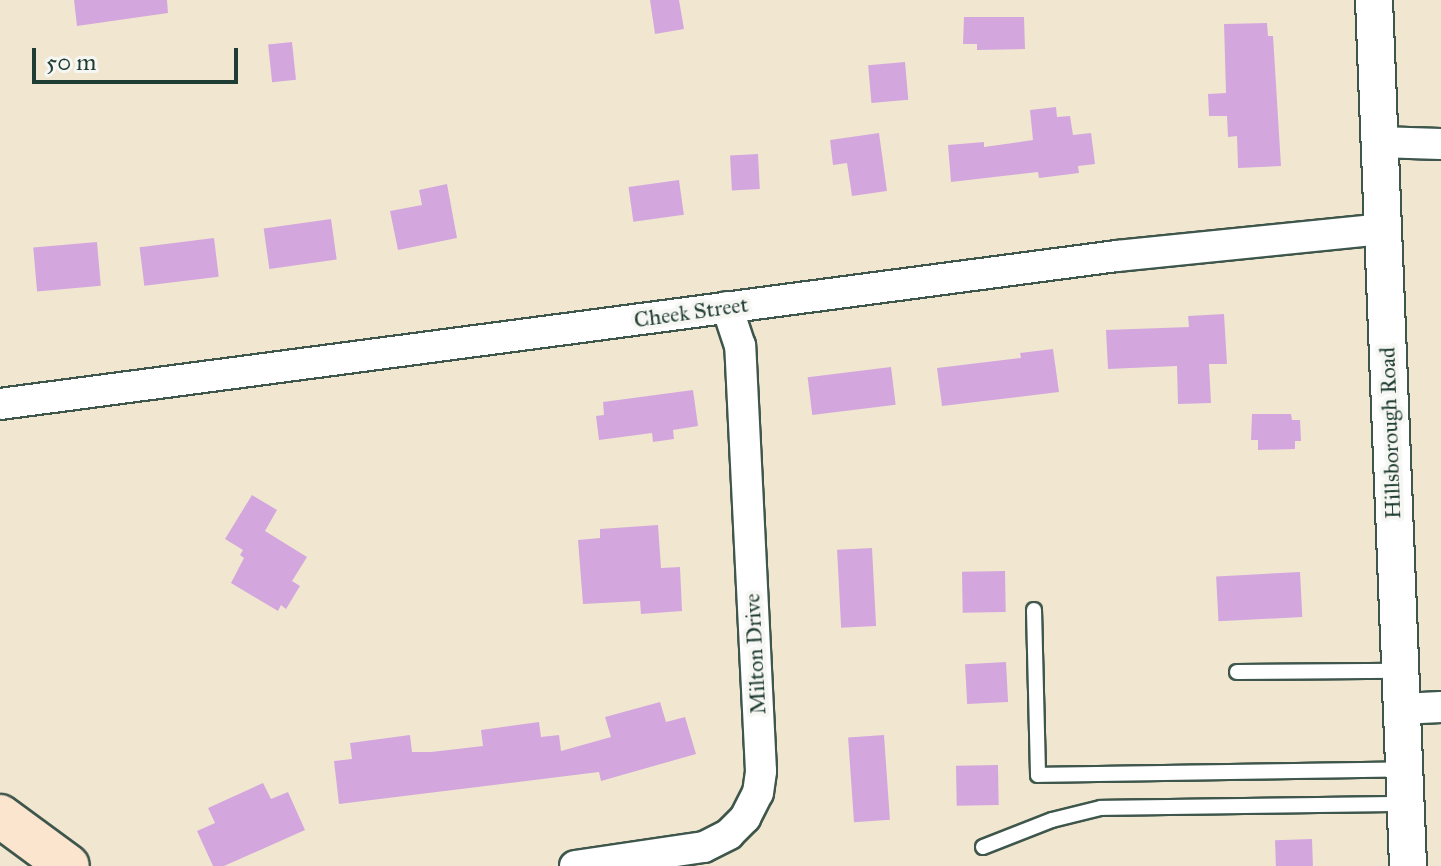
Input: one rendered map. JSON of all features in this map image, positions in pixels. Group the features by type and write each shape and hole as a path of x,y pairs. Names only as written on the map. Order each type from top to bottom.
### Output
{"main road":[{"path":"0,816 68,866"}],"street":[{"name":"Hillsborough Road","path":"1374,0 1408,866"},
{"path":"1378,142 1441,144"},
{"name":"Cheek Street","path":"0,404 1117,256 1382,229"},
{"name":"Milton Drive","path":"575,866 704,847 729,834 745,818 758,793 761,771 740,346 727,307"},
{"path":"1401,709 1441,707"}],"lane":[{"path":"1034,610 1038,775 1404,769"},
{"path":"1237,672 1400,671"},
{"path":"983,847 1052,820 1101,808 1405,804"}],"building":[{"path":"74,0 167,0 168,13 77,26"},
{"path":"650,0 679,0 684,29 655,34"},
{"path":"964,17 1024,17 1025,49 977,50 977,44 963,44"},
{"path":"1267,23 1268,36 1273,36 1281,166 1238,168 1237,136 1228,137 1227,116 1209,116 1208,94 1226,93 1224,24"},
{"path":"292,42 296,80 272,82 268,45"},
{"path":"905,62 908,100 871,103 868,65"},
{"path":"1056,107 1057,117 1070,116 1073,135 1091,133 1095,164 1078,166 1079,173 1039,178 1038,172 951,182 948,145 984,142 984,147 1033,140 1030,110"},
{"path":"879,133 887,191 852,196 847,163 833,165 830,140"},
{"path":"758,154 760,189 732,190 730,155"},
{"path":"679,180 684,215 633,222 628,187"},
{"path":"447,184 457,238 398,250 390,211 422,205 419,190"},
{"path":"331,219 337,260 269,269 264,228"},
{"path":"214,238 219,277 144,286 140,247"},
{"path":"97,242 101,286 37,291 33,248"},
{"path":"1224,314 1227,364 1209,364 1211,403 1178,404 1177,366 1108,369 1106,330 1189,327 1188,316"},
{"path":"1053,349 1059,392 942,406 937,368 1021,358 1020,353"},
{"path":"891,367 896,405 812,415 808,377"},
{"path":"693,390 698,426 673,430 674,439 653,442 652,433 599,440 596,416 604,415 603,402"},
{"path":"1252,414 1291,414 1292,420 1300,420 1301,441 1295,441 1295,449 1258,450 1258,440 1251,440"},
{"path":"252,495 277,510 265,531 307,557 292,581 300,586 286,609 281,605 278,611 231,583 244,558 240,555 243,550 225,539"},
{"path":"658,525 661,568 680,567 682,611 641,614 640,601 583,604 578,540 600,538 600,529"},
{"path":"872,548 876,626 841,628 837,550"},
{"path":"1005,571 1006,612 963,613 962,572"},
{"path":"1300,572 1302,617 1218,621 1216,576"},
{"path":"1006,662 1008,702 967,704 965,664"},
{"path":"660,702 666,722 685,717 696,754 601,781 599,772 339,804 334,761 352,759 350,743 410,735 412,752 431,752 483,746 481,730 539,722 541,737 559,735 561,751 611,737 605,717"},
{"path":"884,735 890,820 854,822 848,738"},
{"path":"998,765 999,805 957,806 956,766"},
{"path":"263,783 271,799 288,792 305,830 224,866 213,866 197,831 215,823 208,808"},
{"path":"1312,839 1313,866 1276,866 1275,840"}]}
